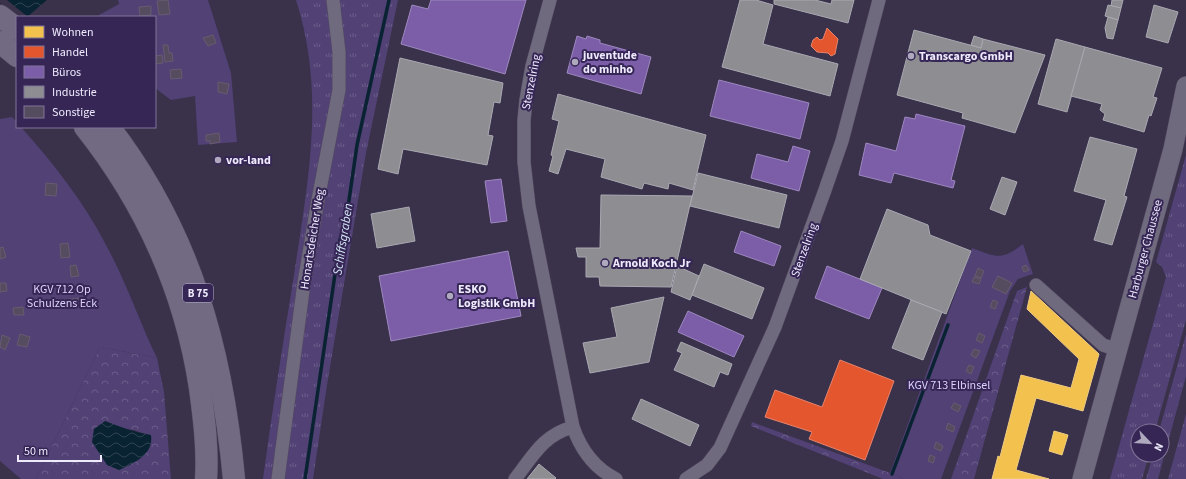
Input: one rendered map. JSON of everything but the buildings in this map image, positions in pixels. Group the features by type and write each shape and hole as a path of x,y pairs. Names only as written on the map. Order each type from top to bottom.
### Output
{"highway":[{"path":"0,16 16,28"},
{"name":"B 75","path":"86,128 119,172 139,207 170,272 194,348 205,424 206,479"},
{"name":"B 75","path":"110,128 127,150 149,186 174,233 193,278 221,379 229,427 234,479"}],"main road":[{"name":"Harburger Chaussee","path":"1082,479 1173,148 1186,86"},
{"name":"Harburger Chaussee","path":"1173,148 1186,119"}],"street":[{"name":"Honartsdeicher Weg","path":"278,479 304,283 339,90 340,52 333,0"},
{"name":"Stenzelring","path":"550,0 532,66 526,100 524,120 524,162 529,206 573,426 580,443 591,460 599,468 616,479"},
{"name":"Stenzelring","path":"686,479 707,465 720,448 784,302 842,141 879,0"},
{"path":"1036,285 1103,345 1118,350"},
{"path":"515,479 548,438 559,431 573,426"}],"green space":[{"path":"118,0 208,0 231,73 237,142 198,145 195,96 171,100 156,89 156,16 100,16 119,4"},
{"path":"296,0 398,0 366,153 327,385 313,479 263,479 309,171 312,137 310,69 305,35"},
{"name":"KGV 712 Op Schulzens Eck","path":"12,117 16,121 16,128 22,128 45,155 88,213 120,273 157,358 100,347 36,479 21,479 0,461 0,119"},
{"path":"1186,155 1186,320 1157,423 1130,423 1130,463 1147,463 1142,479 1110,479 1166,277 1162,267 1156,262"},
{"name":"KGV 713 Elbinsel","path":"1023,244 1033,274 1018,279 1010,291 941,479 904,479 890,473 972,248 987,254 998,256 1009,253"},
{"path":"1027,287 974,479 951,479 1017,291"},
{"path":"1186,334 1186,376 1170,435 1170,423 1161,423"},
{"path":"100,347 157,358 164,392 171,479 36,479","holes":["105,421 123,429 134,430 145,434 119,469"]},
{"path":"1186,414 1186,479 1168,479"},
{"path":"752,422 904,479 883,479 751,426"},
{"path":"1151,463 1162,463 1158,479 1146,479"}],"water":[{"path":"4,0 47,0 28,16 25,16 0,4"},
{"path":"105,421 151,435 150,448 137,461 119,470 107,465 92,442 94,429"}],"pier":[{"path":"1,0 7,0 27,16 16,16 16,18 0,42"}],"waterway":[{"name":"Schiffsgraben","path":"305,479 340,240 348,207 357,145 389,0"},
{"name":"Schiffsgraben","path":"892,474 948,325"}],"place":[{"name":"Transcargo GmbH","path":"911,56"},
{"name":"juventude do minho","path":"575,62"},
{"name":"vor-land","path":"218,160"},
{"name":"Arnold Koch Jr","path":"605,263"},
{"name":"ESKO Logistik GmbH","path":"450,296"}]}
